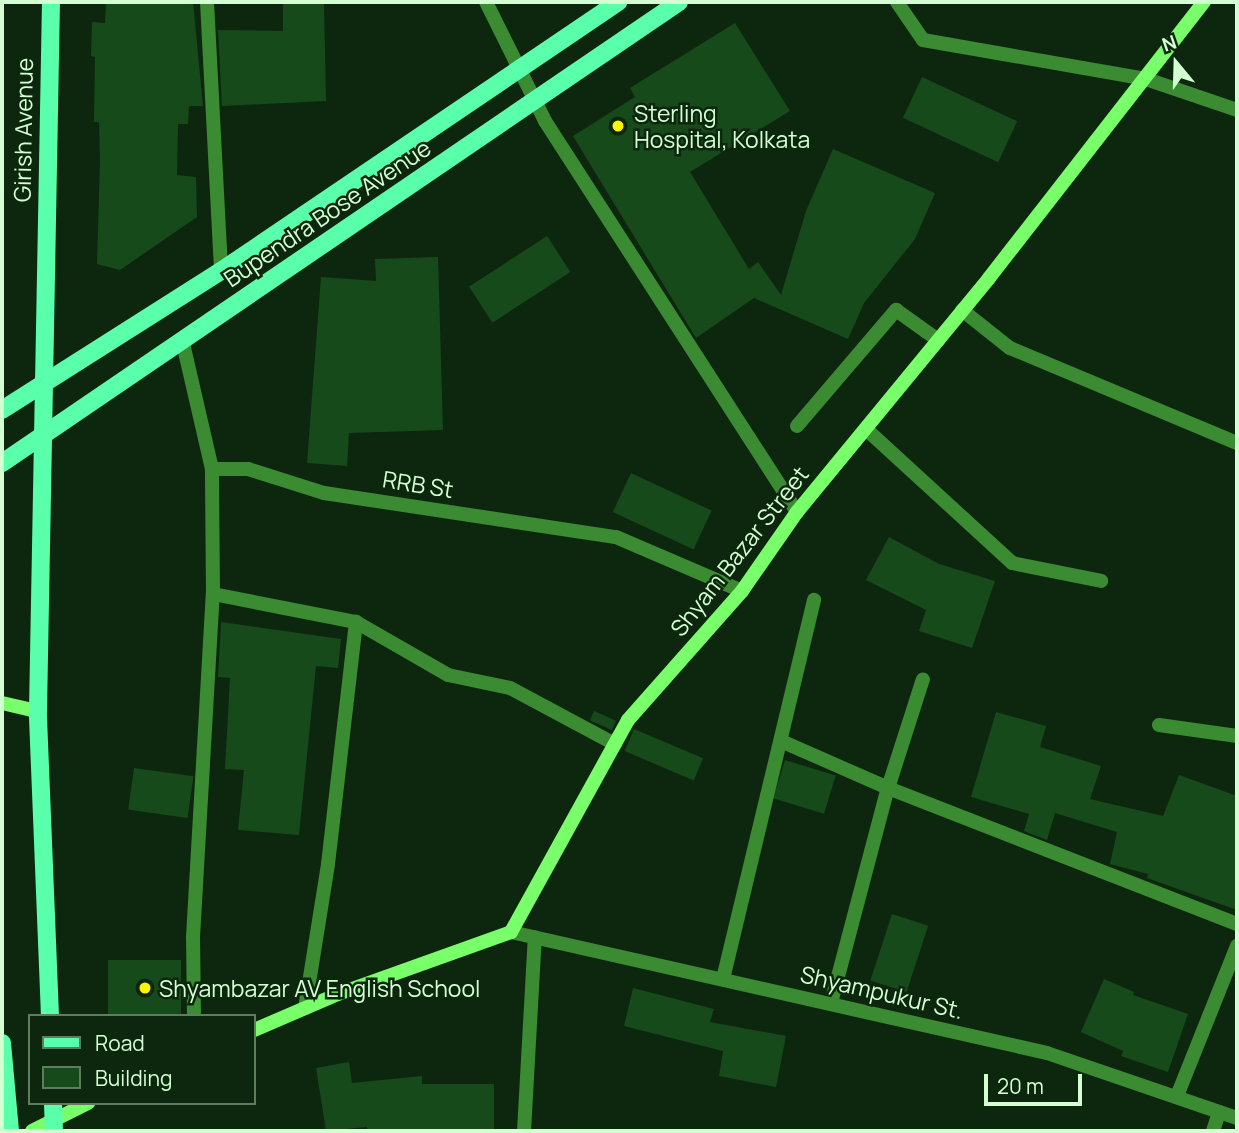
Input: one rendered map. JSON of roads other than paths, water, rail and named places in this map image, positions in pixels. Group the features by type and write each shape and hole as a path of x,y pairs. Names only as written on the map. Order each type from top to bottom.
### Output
{"main road":[{"name":"Girish Avenue","path":"50,1014 38,711 41,385 51,2"},
{"name":"Bupendra Bose Avenue","path":"2,410 221,271 519,72 618,2"},
{"name":"Bupendra Bose Avenue","path":"2,463 680,2"},
{"path":"2,1043 10,1131"}],"street":[{"path":"207,2 221,271"},
{"path":"486,2 535,102 797,512"},
{"path":"897,2 923,40 1146,79 1237,110"},
{"name":"Shyam Bazar Street","path":"511,932 628,720 742,591 797,512 962,310 1204,2"},
{"path":"797,426 896,310 938,340"},
{"path":"962,310 1010,348 1237,443"},
{"path":"182,339 212,469 213,594 193,937 194,1014"},
{"path":"866,429 1012,563 1101,581"},
{"name":"RRB St","path":"212,469 248,470 324,493 616,537 742,591"},
{"path":"213,594 356,622 448,675 510,688 615,744"},
{"path":"723,979 814,600"},
{"path":"305,1009 328,864 356,622"},
{"path":"831,1003 888,788 923,679"},
{"path":"2,703 38,711"},
{"path":"1159,725 1237,736"},
{"path":"781,741 888,788 1237,924"},
{"path":"256,1029 511,932"},
{"name":"Shyampukur St.","path":"511,932 1047,1053 1237,1118"},
{"path":"524,1131 535,937"},
{"path":"1177,1096 1237,946"},
{"path":"32,1131 83,1105"},
{"path":"1213,1131 1219,1112"}],"place":[{"name":"Sterling Hospital, Kolkata","path":"618,126"},
{"name":"Shyambazar AV English School","path":"145,988"}]}
